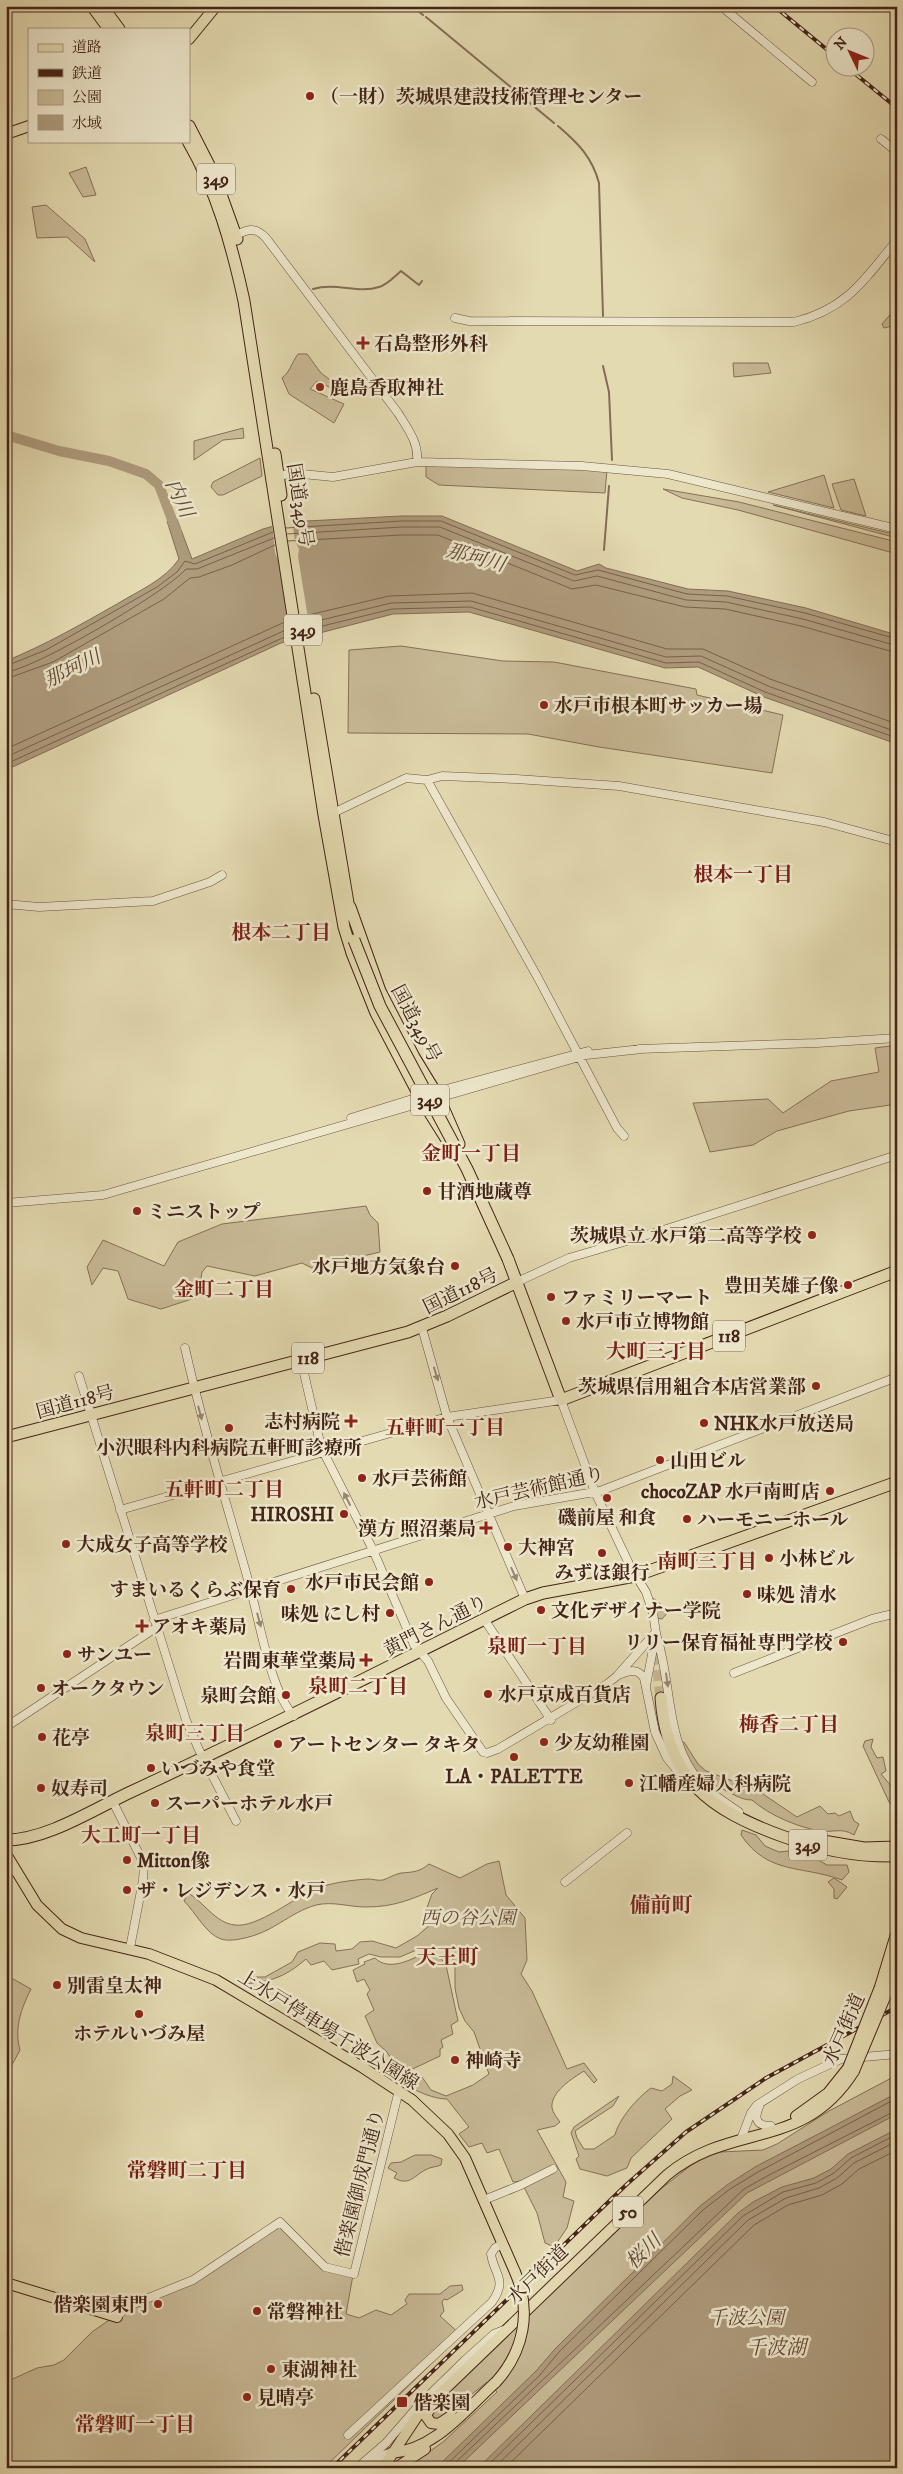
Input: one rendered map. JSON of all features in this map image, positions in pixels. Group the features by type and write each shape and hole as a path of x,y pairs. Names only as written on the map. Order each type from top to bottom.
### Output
{"highway":[{"path":"92,6 108,28"},
{"path":"102,6 118,28"},
{"name":"国道349号","path":"190,128 214,175 252,309 279,476 276,489"},
{"name":"国道349号","path":"188,142 232,237 276,489 352,953 366,989 421,1100 477,1188"},
{"name":"国道349号","path":"343,899 354,940 380,1006 467,1169 517,1282"},
{"name":"国道349号","path":"343,899 380,991 414,1057 437,1095 502,1242"},
{"name":"118","path":"561,1400 897,1271"},
{"name":"国道118号","path":"6,1437 422,1328 517,1282 561,1400"},
{"name":"黄門さん通り","path":"6,1840 24,1839 38,1835 204,1758 294,1716 525,1599 543,1593 635,1576 897,1482"},
{"name":"349","path":"661,1698 668,1740 678,1762 698,1788 713,1804 724,1812 760,1828 824,1849 863,1856 897,1855"},
{"name":"349","path":"698,1788 739,1812 792,1832 826,1842 864,1848 897,1847"}],"main road":[{"path":"190,38 216,6"},
{"path":"6,134 28,126"},
{"name":"上水戸停車場千波公園線","path":"6,1854 37,1906 56,1925 81,1938 130,1948 187,1967 223,1984 399,2090 448,2134 468,2164 515,2272 524,2300 523,2329 512,2361 496,2382 447,2427 419,2446 391,2453"},
{"path":"897,1855 897,1861"},
{"name":"水戸街道","path":"884,1989 896,1936"},
{"name":"水戸街道","path":"741,2139 760,2137 809,2117 836,2095 851,2069 884,1989 897,1967"},
{"name":"水戸街道","path":"383,2468 411,2423 441,2391 534,2300 678,2166 704,2150 741,2139 790,2120 814,2105 851,2069"},
{"name":"偕楽園御成門通り","path":"6,2283 117,2317"},
{"path":"441,2391 426,2412 432,2423 443,2422 462,2407 471,2404"},
{"path":"396,2468 425,2449 447,2427"}],"street":[{"path":"721,6 812,82"},
{"path":"881,139 897,152"},
{"path":"232,237 248,229 257,229 273,246 398,413 417,446 417,462"},
{"path":"455,318 469,321 794,322 820,315 842,303 897,240"},
{"path":"279,476 292,473 333,477 417,462 582,466 668,474 897,529"},
{"path":"328,815 406,778 427,780 442,776 516,779 642,790 824,822 897,842"},
{"path":"427,780 432,785 617,1128 624,1136"},
{"path":"6,904 40,907 153,901 210,882 222,875"},
{"path":"6,1203 103,1195 285,1143 437,1095 577,1055 642,1049 820,1043 897,1038"},
{"path":"517,1282 569,1258 654,1233 897,1154"},
{"path":"422,1328 447,1417 525,1599"},
{"path":"186,1348 194,1387 275,1677 286,1708 294,1716"},
{"path":"301,1360 323,1452 373,1550 414,1645 428,1661 457,1714 483,1752 487,1753 498,1749 550,1720 617,1676 629,1671 638,1672 644,1678 655,1732 667,1758 687,1783 706,1802 724,1812"},
{"path":"79,1376 186,1720 236,1821"},
{"name":"水戸芸術館通り","path":"6,1727 155,1623 251,1589 487,1514 514,1506 595,1492 897,1378"},
{"path":"120,1510 220,1480 447,1417 561,1400 595,1492 648,1599 664,1657 674,1734 684,1758 702,1785 739,1812"},
{"path":"734,1672 872,1619 897,1613"},
{"path":"484,1619 550,1720"},
{"path":"617,1676 656,1632"},
{"path":"646,1686 656,1632"},
{"path":"112,1800 144,1864 143,1880 130,1948"},
{"path":"565,1882 627,1833"},
{"path":"741,2139 751,2113 764,2100 828,2064 856,2056 897,2054"},
{"name":"偕楽園御成門通り","path":"117,2317 126,2307 199,2276 280,2222 325,2267 354,2274 399,2090"},
{"path":"764,2100 758,2108 756,2119 761,2125 771,2126"},
{"path":"484,2200 554,2169"},
{"path":"348,2434 492,2302 497,2294 500,2279 491,2254 502,2244"},
{"path":"357,2468 386,2443 418,2404 494,2334 508,2326"},
{"path":"366,2468 384,2455 391,2453"}],"green space":[{"path":"86,167 96,195 83,197 69,173"},
{"path":"46,205 85,239 95,262 67,237 37,238 32,207"},
{"path":"897,307 897,325 884,328 882,324"},
{"path":"298,354 307,354 321,373 333,382 331,388 317,381 310,389 344,404 334,423 289,394 282,378"},
{"path":"733,363 768,363 771,373 734,377"},
{"path":"243,428 244,438 223,440 194,460 194,441"},
{"path":"260,458 262,476 223,495 218,495 211,487 213,482"},
{"path":"426,464 607,470 605,493 439,485 426,477"},
{"path":"824,475 834,508 768,492"},
{"path":"854,479 866,516 841,510 832,484"},
{"path":"663,489 739,502 897,542 897,554 738,510 682,498"},
{"path":"773,505 897,535 897,538"},
{"name":"水戸市根本町サッカー場","path":"401,646 503,661 554,662 696,689 697,695 783,715 772,773 599,747 528,734 348,733 349,650"},
{"path":"897,1045 897,1104 849,1111 777,1131 753,1145 710,1152 693,1103 768,1099 783,1113 831,1081 879,1072 875,1048"},
{"path":"366,1206 370,1215 378,1223 380,1252 312,1268 302,1263 255,1276 207,1266 202,1272 198,1297 161,1309 128,1299 118,1271 103,1268 92,1285 87,1267 103,1240 164,1266 178,1242 222,1224"},
{"path":"653,1598 669,1611 662,1619 657,1618"},
{"path":"873,1739 871,1747 877,1758 883,1757 886,1771 881,1774 897,1793 897,1812 889,1802 863,1746 865,1741"},
{"path":"684,1742 698,1764 706,1771 757,1790 797,1817 820,1806 828,1814 835,1813 839,1816 850,1811 854,1821 859,1824 854,1835 845,1831 820,1831 793,1823 767,1811 752,1800 741,1798 717,1786 705,1783 695,1772 681,1744"},
{"path":"742,1830 756,1835 765,1846 779,1852 789,1851 813,1857 827,1865 847,1865 849,1872 842,1880 774,1863 762,1857 751,1848 741,1835"},
{"name":"西の谷公園","path":"499,1861 506,1895 525,1918 527,1960 521,1974 532,1991 567,2069 584,2063 597,2080 594,2083 584,2071 558,2091 552,2102 552,2108 560,2122 555,2126 537,2130 566,2182 563,2197 574,2201 567,2228 554,2247 545,2243 537,2213 521,2181 513,2182 499,2149 487,2153 482,2143 469,2147 459,2134 469,2127 447,2099 426,2095 406,2085 422,2077 431,2090 446,2096 473,2085 489,2074 474,2032 465,2021 459,2008 455,1988 455,1962 444,1948 421,1948 400,1957 381,1957 369,1954 358,1959 359,1964 332,1970 324,1961 311,1965 306,1959 283,1975 267,1981 239,1984 247,1977 265,1977 292,1962 298,1952 320,1943 335,1944 336,1951 352,1949 360,1942 372,1941 396,1948 417,1936 431,1924 425,1913 432,1894 438,1888 411,1899 386,1906 316,1905 297,1913 272,1928 252,1936 231,1940 221,1939 211,1933 184,1901 188,1893 221,1920 235,1925 244,1925 275,1912 306,1893 327,1885 362,1879 383,1880 419,1870 429,1864 460,1878 487,1864"},
{"path":"834,1878 847,1887 837,1899 834,1898 834,1889 828,1882"},
{"path":"422,1954 436,1955 446,1965 458,2021 451,2025 453,2034 441,2040 443,2047 440,2049 440,2056 400,2075 387,2052 377,2043 365,2016 374,2010 367,1994 370,1990 364,1979 357,1982 353,1970 365,1964 364,1962 375,1958 386,1964 398,1964"},
{"path":"8,1976 31,1989 24,2004 18,2026 20,2050 6,2076 6,1977"},
{"name":"千波湖","path":"897,2075 897,2468 406,2468 443,2442 497,2392 487,2382 441,2419 434,2420 431,2415 433,2408 513,2329 662,2188 690,2166 707,2156 720,2152 763,2150 777,2144 829,2111"},
{"path":"673,2076 692,2090 680,2096 665,2109 672,2119 631,2158 627,2168 607,2176 580,2169 576,2159 579,2156 571,2133 574,2127 619,2096 613,2106 575,2131 584,2149 594,2149 615,2135 624,2116 640,2097 651,2088 662,2091 672,2084"},
{"path":"415,2155 431,2155 442,2159 441,2165 427,2169 407,2181 394,2178 397,2173 388,2168 391,2163 401,2162"},
{"name":"偕楽園","path":"280,2225 324,2268 353,2275 346,2314 359,2318 376,2310 391,2315 407,2304 405,2300 409,2294 440,2294 450,2286 462,2285 463,2290 447,2300 444,2299 442,2302 444,2311 440,2316 461,2335 324,2468 6,2468 6,2382 37,2368 54,2365 64,2360 92,2332 126,2308 169,2293"}],"water":[{"name":"那珂川","path":"401,516 442,516 577,571 599,564 606,568 688,589 728,591 806,608 897,635 897,744 764,697 698,667 665,668 469,612 393,614 281,643 6,770 6,661 76,627 142,590 166,573 179,559 167,521 177,519 192,559 263,529 288,522"},
{"path":"897,2093 897,2114 747,2193 457,2468 436,2468 536,2371 555,2349 700,2206 727,2185 755,2167"},
{"name":"千波湖","path":"897,2129 897,2468 478,2468 738,2213 753,2202 782,2187 814,2178 831,2169 848,2154"}],"pier":[{"path":"292,519 295,541 299,549 298,556 311,637 291,642 278,560 275,553 272,524"}],"waterway":[{"path":"412,6 423,15"},
{"path":"426,17 554,123"},
{"path":"558,126 583,151 599,183 603,316"},
{"path":"313,289 322,287 371,289 385,284 401,271 419,285 422,281"},
{"path":"603,366 609,392 612,460"},
{"name":"内川","path":"6,435 59,451 109,461 146,474 159,485 177,533"},
{"path":"604,550 609,486"}],"tunnel":[{"path":"655,1637 661,1698"}],"railway":[{"path":"774,6 826,49"},
{"path":"860,78 897,108"},
{"path":"332,2468 626,2185 686,2132 766,2078 897,2007"}],"place":[{"name":"（一財）茨城県建設技術管理センター","path":"310,96"},
{"name":"石島整形外科","path":"363,343"},
{"name":"鹿島香取神社","path":"320,387"},
{"name":"水戸市根本町サッカー場","path":"544,705"},
{"name":"甘酒地蔵尊","path":"427,1191"},
{"name":"ミニストップ","path":"137,1211"},
{"name":"茨城県立 水戸第二高等学校","path":"812,1235"},
{"name":"水戸地方気象台","path":"455,1266"},
{"name":"豊田芙雄子像","path":"848,1285"},
{"name":"ファミリーマート","path":"551,1297"},
{"name":"水戸市立博物館","path":"566,1321"},
{"name":"茨城県信用組合本店営業部","path":"816,1386"},
{"name":"志村病院","path":"351,1421"},
{"name":"NHK水戸放送局","path":"704,1423"},
{"name":"小沢眼科内科病院五軒町診療所","path":"229,1428"},
{"name":"山田ビル","path":"660,1460"},
{"name":"水戸芸術館","path":"362,1478"},
{"name":"chocoZAP 水戸南町店","path":"830,1491"},
{"name":"磯前屋 和食","path":"607,1498"},
{"name":"HIROSHI","path":"344,1514"},
{"name":"ハーモニーホール","path":"687,1519"},
{"name":"漢方 照沼薬局","path":"486,1528"},
{"name":"大成女子高等学校","path":"66,1544"},
{"name":"大神宮","path":"508,1547"},
{"name":"みずほ銀行","path":"602,1553"},
{"name":"小林ビル","path":"769,1558"},
{"name":"水戸市民会館","path":"429,1582"},
{"name":"すまいるくらぶ保育","path":"291,1589"},
{"name":"味処 清水","path":"747,1594"},
{"name":"文化デザイナー学院","path":"541,1610"},
{"name":"味処 にし村","path":"390,1613"},
{"name":"アオキ薬局","path":"142,1626"},
{"name":"リリー保育福祉専門学校","path":"843,1642"},
{"name":"サンユー","path":"67,1654"},
{"name":"岩間東華堂薬局","path":"366,1660"},
{"name":"オークタウン","path":"41,1688"},
{"name":"水戸京成百貨店","path":"488,1694"},
{"name":"泉町会館","path":"286,1695"},
{"name":"花亭","path":"42,1737"},
{"name":"少友幼稚園","path":"544,1742"},
{"name":"アートセンター タキタ","path":"278,1744"},
{"name":"LA・PALETTE","path":"514,1757"},
{"name":"いづみや食堂","path":"151,1768"},
{"name":"江幡産婦人科病院","path":"629,1783"},
{"name":"奴寿司","path":"41,1788"},
{"name":"スーパーホテル水戸","path":"155,1803"},
{"name":"Mitton像","path":"127,1860"},
{"name":"ザ・レジデンス・水戸","path":"127,1890"},
{"name":"別雷皇太神","path":"57,1985"},
{"name":"ホテルいづみ屋","path":"139,2014"},
{"name":"神崎寺","path":"455,2060"},
{"name":"偕楽園東門","path":"158,2304"},
{"name":"常磐神社","path":"257,2311"},
{"name":"東湖神社","path":"271,2369"},
{"name":"見晴亭","path":"247,2397"},
{"name":"偕楽園","path":"402,2402"}],"district":[{"name":"根本一丁目","path":"743,874"},
{"name":"根本二丁目","path":"281,932"},
{"name":"金町一丁目","path":"471,1153"},
{"name":"金町二丁目","path":"224,1289"},
{"name":"大町三丁目","path":"656,1351"},
{"name":"五軒町一丁目","path":"445,1427"},
{"name":"五軒町二丁目","path":"224,1489"},
{"name":"南町三丁目","path":"707,1561"},
{"name":"泉町一丁目","path":"537,1646"},
{"name":"泉町二丁目","path":"358,1686"},
{"name":"梅香二丁目","path":"789,1724"},
{"name":"泉町三丁目","path":"195,1733"},
{"name":"大工町一丁目","path":"141,1835"},
{"name":"備前町","path":"661,1905"},
{"name":"天王町","path":"447,1957"},
{"name":"常磐町二丁目","path":"187,2170"},
{"name":"常磐町一丁目","path":"135,2424"}],"water label":[{"name":"桜川","path":"643,2251"}],"park label":[{"name":"千波公園","path":"746,2317"}]}
